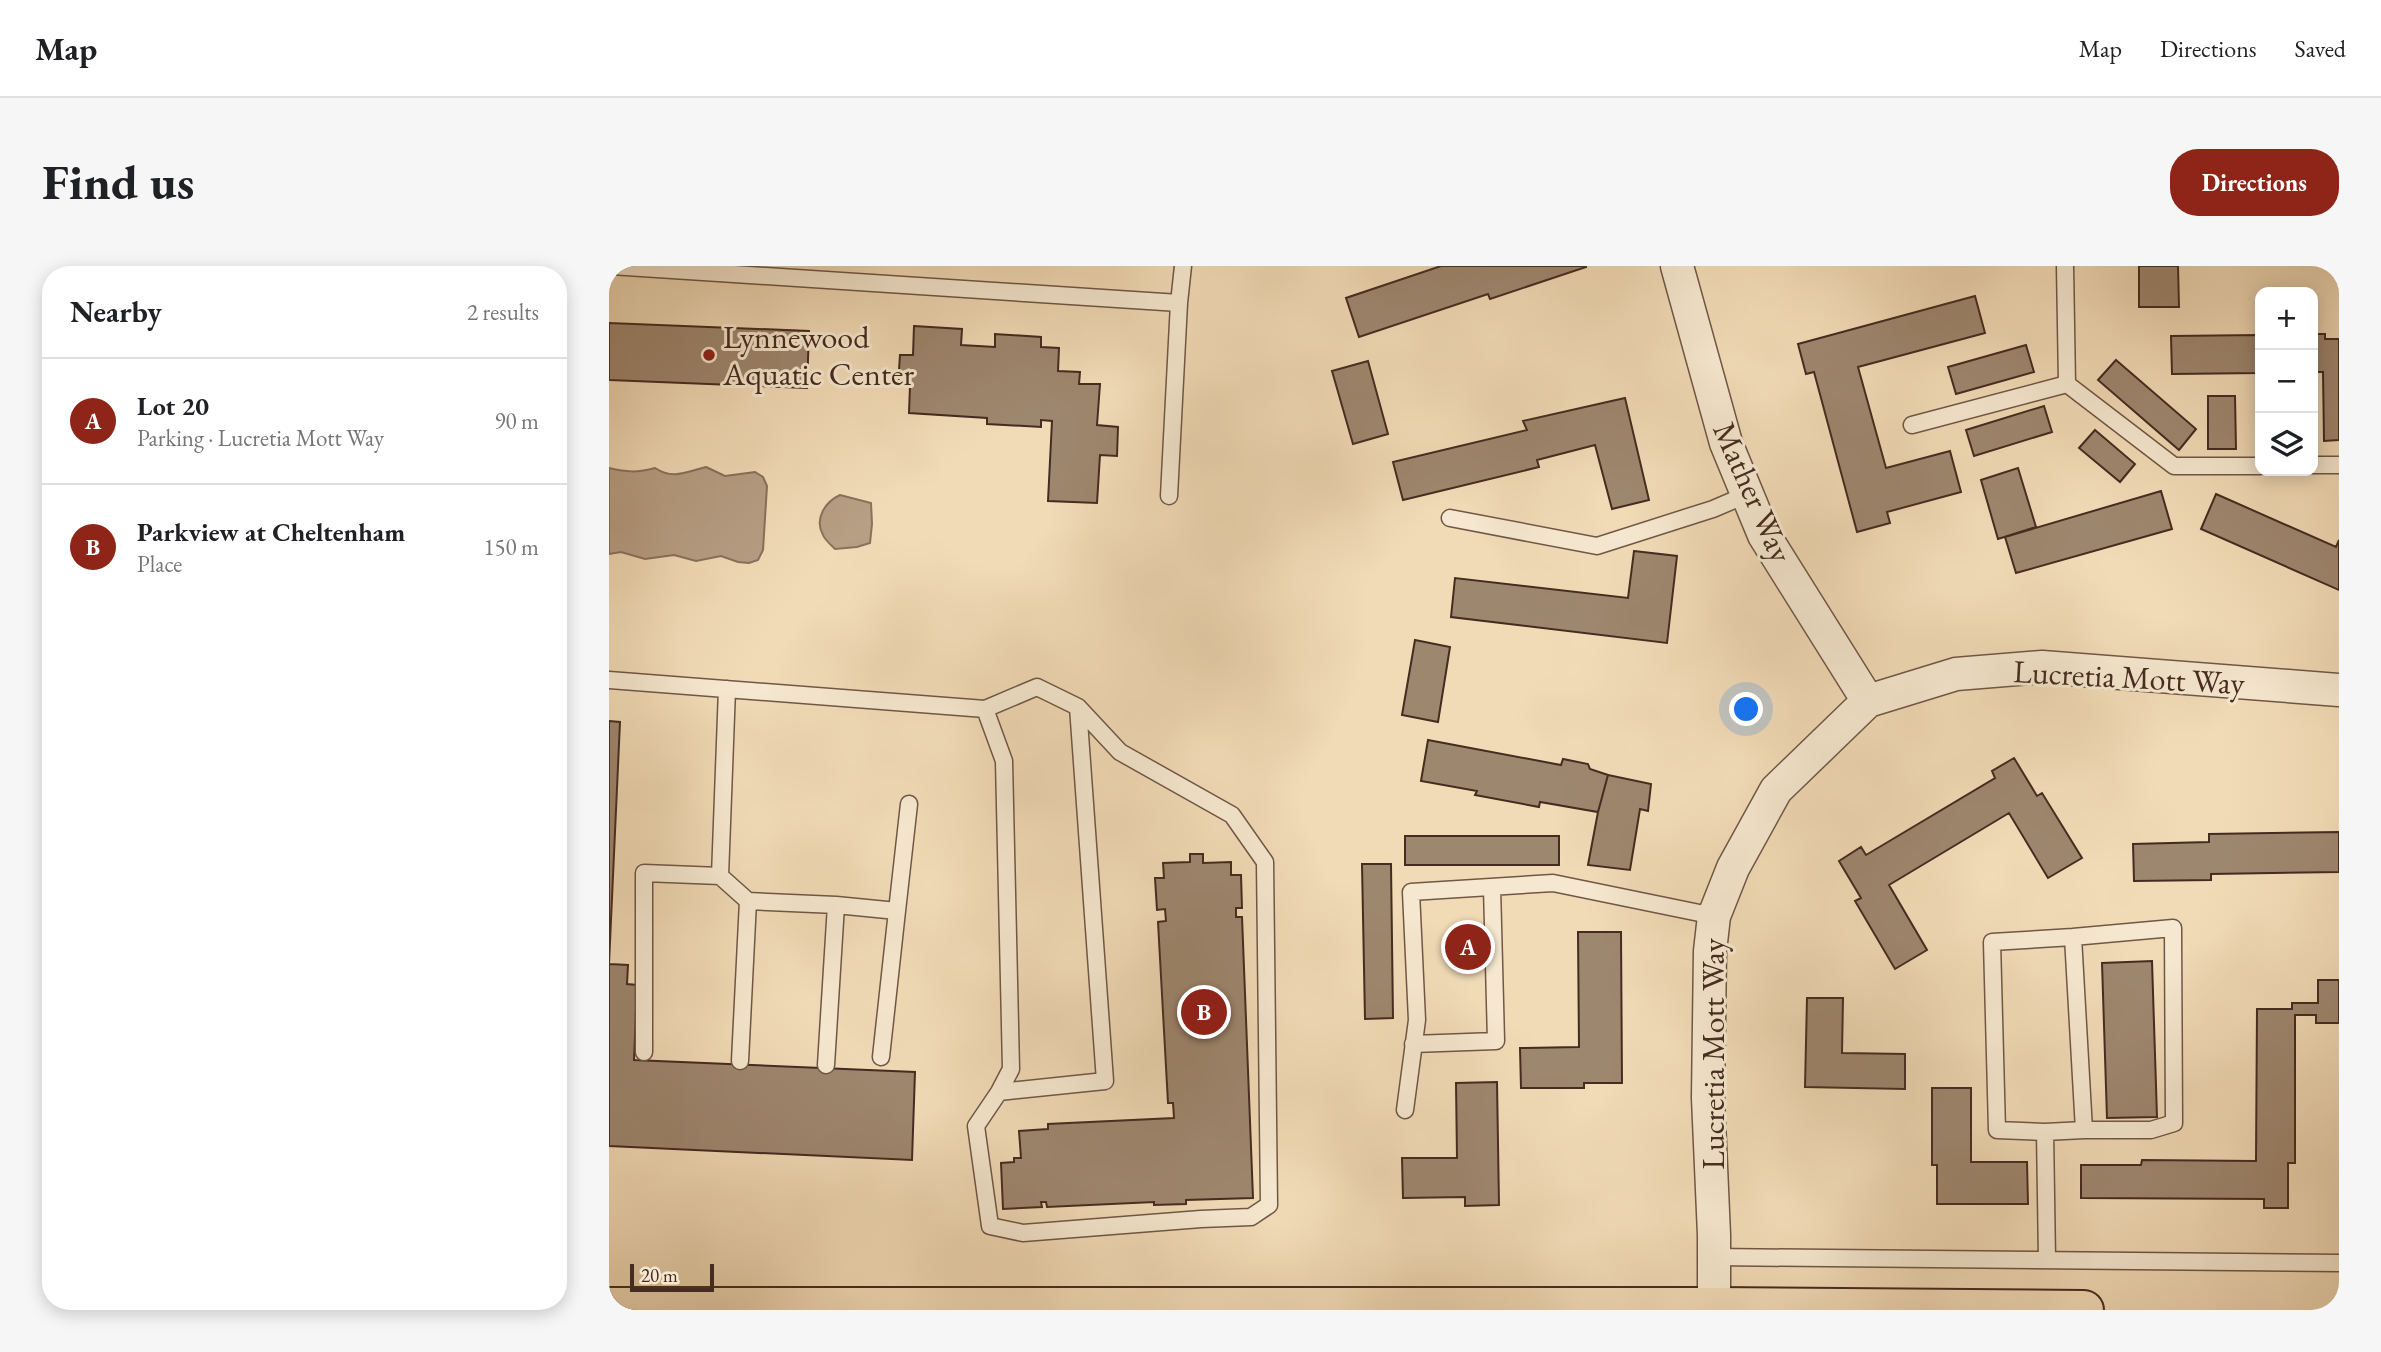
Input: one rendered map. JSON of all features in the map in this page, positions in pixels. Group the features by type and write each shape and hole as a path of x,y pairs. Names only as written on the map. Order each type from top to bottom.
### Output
{"main road":[{"path":"609,1307 1714,1307 2084,1310"}],"street":[{"name":"Mather Way","path":"1677,266 1726,443 1764,535 1868,701"},
{"name":"Lucretia Mott Way","path":"1714,1307 1708,1098 1710,951 1714,916 1733,868 1776,790 1868,701 1956,674 2042,667 2339,690"}],"lane":[{"path":"611,266 678,268 1179,303"},
{"path":"1169,496 1183,266"},
{"path":"2065,266 2067,384"},
{"path":"1912,425 2067,384"},
{"path":"2067,384 2174,466 2255,466"},
{"path":"2318,465 2339,465"},
{"path":"1450,518 1597,546 1748,495"},
{"path":"609,680 985,709 1037,687 1078,707 1120,752 1232,815 1265,862 1269,1205 1251,1217 1023,1233 990,1226 976,1126 1011,1069 1004,761 985,709"},
{"path":"720,876 727,689"},
{"path":"999,1092 1105,1081 1078,707"},
{"path":"881,1057 909,804"},
{"path":"644,1052 644,873 720,876 748,901 897,911"},
{"path":"1405,1110 1416,1020 1411,892 1553,883 1714,916"},
{"path":"1413,1044 1496,1041 1492,887"},
{"path":"740,1061 748,901"},
{"path":"826,1065 836,905"},
{"path":"2173,928 2174,1123 2151,1130 1997,1130 1992,942 2073,937 2173,928"},
{"path":"2073,937 2084,1130"},
{"path":"2045,1132 2047,1260"},
{"path":"1714,1257 2339,1262"}],"shaded area":[{"path":"706,467 725,476 755,472 763,477 767,486 763,550 758,560 738,562 721,556 696,561 674,555 645,559 621,552 609,554 609,468 643,471 655,468 674,474"},
{"path":"840,495 871,503 870,543 835,549 824,537 820,517 830,502"}],"building":[{"path":"1441,266 1586,267 1490,299 1488,294 1359,337 1346,298"},
{"path":"2139,266 2178,266 2179,307 2139,307"},
{"path":"1975,296 1985,333 1858,367 1886,468 1950,451 1961,492 1887,512 1890,523 1857,532 1814,372 1806,374 1798,344"},
{"name":"Lynnewood Aquatic Center","path":"609,323 809,331 807,388 609,380"},
{"path":"914,326 962,329 961,345 995,347 995,334 1041,337 1041,347 1059,348 1058,371 1080,372 1079,384 1100,384 1097,425 1118,427 1117,456 1100,455 1097,503 1048,501 1052,421 1041,420 1041,427 987,424 987,418 909,413 910,386 898,385 900,355 913,355"},
{"path":"2318,334 2325,334 2325,339 2339,339 2339,440 2324,441 2323,372 2318,372"},
{"path":"2255,335 2255,373 2172,374 2171,336"},
{"path":"2026,345 2034,372 1956,394 1948,367"},
{"path":"2116,360 2196,429 2179,450 2098,380"},
{"path":"1368,361 1388,434 1353,444 1332,371"},
{"path":"2208,396 2235,396 2236,449 2208,449"},
{"path":"1625,398 1649,500 1612,509 1595,445 1537,460 1539,467 1403,500 1393,462 1527,430 1523,421"},
{"path":"2044,406 2052,432 1974,456 1966,430"},
{"path":"2095,430 2135,464 2120,482 2079,448"},
{"path":"2018,468 2036,527 1998,539 1981,480"},
{"path":"2161,491 2172,529 2016,573 2005,537"},
{"path":"2216,494 2336,547 2339,540 2339,590 2201,529"},
{"path":"1634,551 1677,556 1667,643 1451,617 1455,578 1628,598"},
{"path":"1415,640 1450,647 1438,722 1402,715"},
{"path":"609,721 620,722 609,964"},
{"path":"1428,740 1561,765 1563,759 1588,764 1590,769 1608,775 1598,812 1540,802 1539,807 1475,795 1477,791 1421,781"},
{"path":"2014,758 2037,796 2042,793 2082,858 2048,878 2009,813 1889,885 1927,950 1895,969 1855,901 1861,898 1839,861 1861,847 1866,855 1995,778 1992,771"},
{"path":"1608,775 1651,784 1648,811 1640,809 1630,870 1588,865"},
{"path":"2339,832 2339,872 2211,874 2211,880 2134,881 2133,844 2209,842 2209,834"},
{"path":"1405,836 1559,836 1559,865 1405,865"},
{"path":"1190,854 1203,854 1203,863 1231,862 1231,875 1241,875 1242,908 1236,908 1236,917 1242,917 1253,1198 1186,1200 1186,1204 1154,1205 1154,1202 1047,1207 1046,1202 1041,1202 1042,1207 1003,1209 1001,1163 1014,1162 1014,1158 1021,1158 1019,1131 1048,1129 1048,1124 1174,1118 1173,1103 1168,1103 1158,922 1166,921 1165,909 1157,910 1155,878 1164,878 1163,863 1190,862"},
{"path":"1362,864 1391,864 1393,1018 1365,1019"},
{"path":"1578,932 1621,932 1622,1083 1584,1083 1584,1088 1521,1088 1520,1048 1579,1047"},
{"path":"2152,961 2157,1117 2107,1118 2102,963"},
{"path":"609,964 628,965 627,984 637,985 634,1060 915,1072 912,1160 609,1146"},
{"path":"2318,980 2339,980 2339,1023 2316,1023 2316,1015 2295,1015 2295,1163 2288,1163 2288,1208 2264,1208 2264,1199 2081,1198 2081,1165 2141,1165 2142,1160 2256,1161 2257,1009 2292,1009 2292,1003 2318,1003"},
{"path":"1807,998 1843,998 1842,1053 1905,1054 1905,1089 1805,1087"},
{"path":"1497,1082 1499,1205 1465,1206 1465,1197 1403,1198 1402,1158 1457,1158 1456,1083"},
{"path":"1932,1088 1971,1088 1971,1162 2027,1162 2028,1204 1937,1204 1937,1165 1932,1165"}],"place":[{"name":"Lynnewood Aquatic Center","path":"709,355"},
{"name":"Lot 20","path":"1468,947"},
{"name":"Parkview at Cheltenham","path":"1204,1012"}]}
